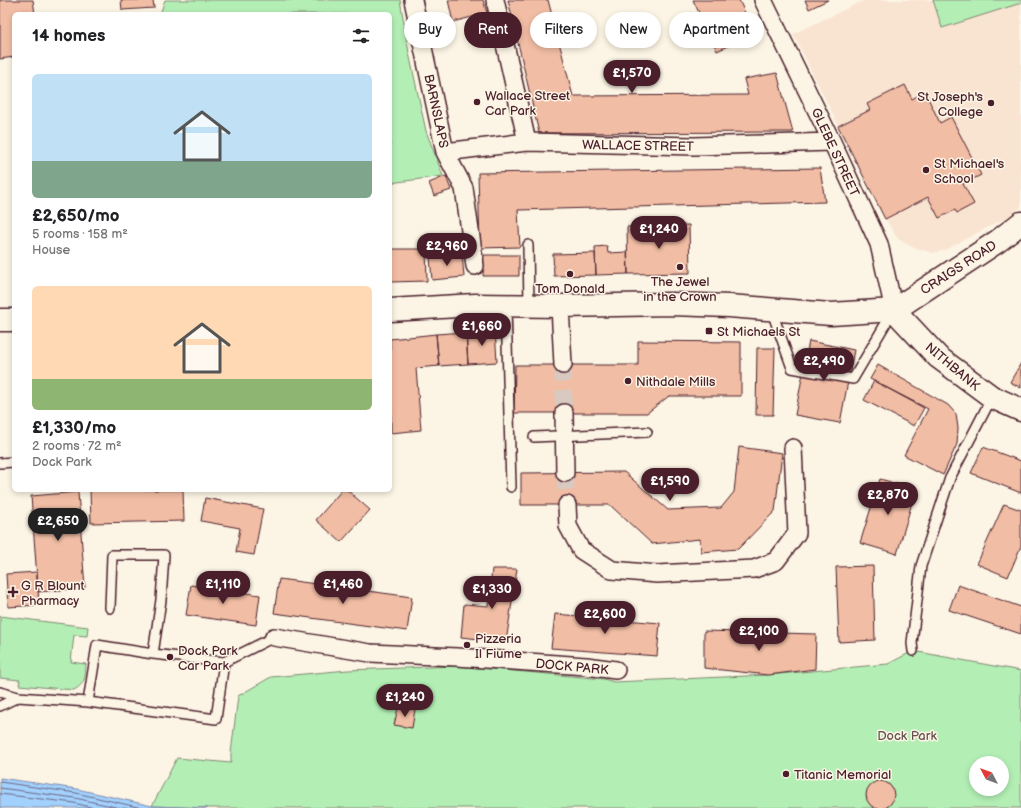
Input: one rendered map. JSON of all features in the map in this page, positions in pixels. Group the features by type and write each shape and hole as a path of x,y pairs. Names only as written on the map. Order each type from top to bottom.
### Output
{"main road":[{"name":"CRAIGS ROAD","path":"894,310 998,241 1021,222"},
{"path":"392,310 475,305 560,306 672,304 729,306 831,314 894,310"},
{"name":"NITHBANK","path":"894,310 938,357 992,397 1021,410"},
{"path":"0,320 12,320"}],"street":[{"name":"BARNSLAPS","path":"413,0 445,152 464,188 475,266"},
{"path":"495,0 527,142"},
{"name":"GLEBE STREET","path":"763,0 832,142 879,244 894,310"},
{"name":"WALLACE STREET","path":"445,152 527,142 694,146 832,142"},
{"path":"560,306 563,365"},
{"path":"564,413 565,473"},
{"path":"567,505 568,526 581,550 612,570 657,574 754,569 776,561 797,534 793,448"},
{"name":"DOCK PARK","path":"274,637 370,653 457,657 586,666 616,670"}],"lane":[{"path":"528,246 529,306"},
{"path":"506,306 511,487"},
{"path":"771,309 792,368 853,379 894,310"},
{"path":"913,651 912,642 921,566 950,478 992,397"},
{"path":"534,437 647,432"},
{"path":"0,463 12,462"},
{"path":"110,608 112,555 164,556 161,600 153,654"},
{"path":"88,702 97,645 153,654 224,662 274,637"},
{"path":"0,692 18,697 88,702 216,719 224,662"},
{"path":"0,706 18,697"}],"shaded area":[{"name":"St Michael's School","path":"865,0 1021,0 1021,207 1013,214 945,250 933,253 912,247 898,239 885,219 793,34"}],"green space":[{"path":"165,0 400,0 404,24 404,48 408,48 426,131 443,176 392,183 392,12 161,12"},
{"path":"933,0 1021,0 1021,3 942,28"},
{"path":"0,616 88,627 87,636 74,635 71,662 86,664 85,676 81,685 74,690 19,685 20,680 0,678"},
{"name":"Dock Park","path":"913,651 1021,671 1021,808 208,808 152,806 177,758 231,763 238,696 271,677 348,670 457,666 604,679 614,682 768,675 888,664"}],"water":[{"path":"0,778 77,789 152,806 208,808 0,808"}],"building":[{"path":"0,0 33,0 35,12 12,12 12,57 0,59"},
{"path":"121,0 153,0 154,8 122,10"},
{"path":"448,0 483,0 487,12 464,12 464,19 456,21 456,12 451,12"},
{"path":"508,0 548,0 551,12 530,12 530,48 560,48 573,96 748,95 744,79 777,73 793,132 539,133 519,48 522,48 522,12 511,12"},
{"path":"693,0 739,0 745,12 699,12"},
{"path":"805,0 828,0 809,9"},
{"path":"716,48 724,48 717,51"},
{"path":"905,85 912,99 925,92 940,123 951,117 981,175 963,184 974,204 957,213 955,210 939,218 928,197 885,219 838,126 870,110 867,104"},
{"path":"820,168 825,202 518,210 520,247 480,248 478,173"},
{"path":"446,176 451,190 434,196 429,183"},
{"path":"689,225 690,273 628,274 627,227"},
{"path":"607,246 608,253 627,252 628,274 596,275 595,247"},
{"path":"392,249 426,249 427,281 392,282"},
{"path":"462,253 464,277 432,280 430,257"},
{"path":"595,253 596,275 554,276 553,254"},
{"path":"484,255 519,255 519,276 483,276"},
{"path":"495,329 497,362 468,364 466,332"},
{"path":"466,332 468,364 439,366 436,334"},
{"path":"436,334 439,366 416,368 421,430 392,433 392,339"},
{"name":"Nithdale Mills","path":"638,341 741,342 741,396 669,396 647,413 514,413 515,365 638,365"},
{"path":"809,341 854,350 840,423 795,415"},
{"path":"757,348 775,348 773,415 756,415"},
{"path":"1021,363 1021,388 1010,382"},
{"path":"878,365 948,405 956,414 958,428 957,444 943,475 904,455 928,409 870,379"},
{"path":"874,381 924,408 914,426 864,400"},
{"path":"739,447 782,453 775,511 738,549 701,552 700,539 652,544 610,505 521,505 521,473 624,472 668,510 721,508 734,492"},
{"path":"983,447 1021,461 1021,493 971,473"},
{"path":"880,479 916,489 897,554 860,543"},
{"path":"78,492 85,588 38,592 31,496"},
{"path":"90,492 183,492 184,521 91,523"},
{"path":"340,492 349,492 370,510 341,542 316,520"},
{"path":"205,498 263,509 254,555 236,552 240,528 201,521"},
{"path":"1004,504 1021,510 1021,546 1008,577 977,564"},
{"path":"873,566 875,640 839,642 836,567"},
{"path":"492,569 517,569 506,642 461,637 464,604 488,606"},
{"path":"37,572 39,605 8,607 6,574"},
{"path":"279,579 412,597 407,631 274,613"},
{"path":"191,585 260,595 256,625 186,615"},
{"path":"958,585 1021,607 1021,634 949,610"},
{"path":"555,614 660,623 657,656 551,648"},
{"path":"704,631 816,634 815,669 768,675 704,668"},
{"path":"398,708 415,709 412,728 394,725"},
{"path":"880,781 890,785 894,795 890,805 880,809 870,805 866,795 870,785"}],"tunnel":[{"path":"563,365 564,413"},
{"path":"565,473 567,505"}],"place":[{"name":"Wallace Street Car Park","path":"477,102"},
{"name":"St Joseph's College","path":"991,103"},
{"name":"St Michael's School","path":"926,170"},
{"name":"The Jewel in the Crown","path":"680,267"},
{"name":"Tom Donald","path":"570,274"},
{"name":"St Michaels St","path":"709,331"},
{"name":"Nithdale Mills","path":"628,381"},
{"name":"G R Blount Pharmacy","path":"13,592"},
{"name":"Pizzeria Il Fiume","path":"467,645"},
{"name":"Dock Park Car Park","path":"170,657"},
{"name":"Titanic Memorial","path":"786,774"}]}
